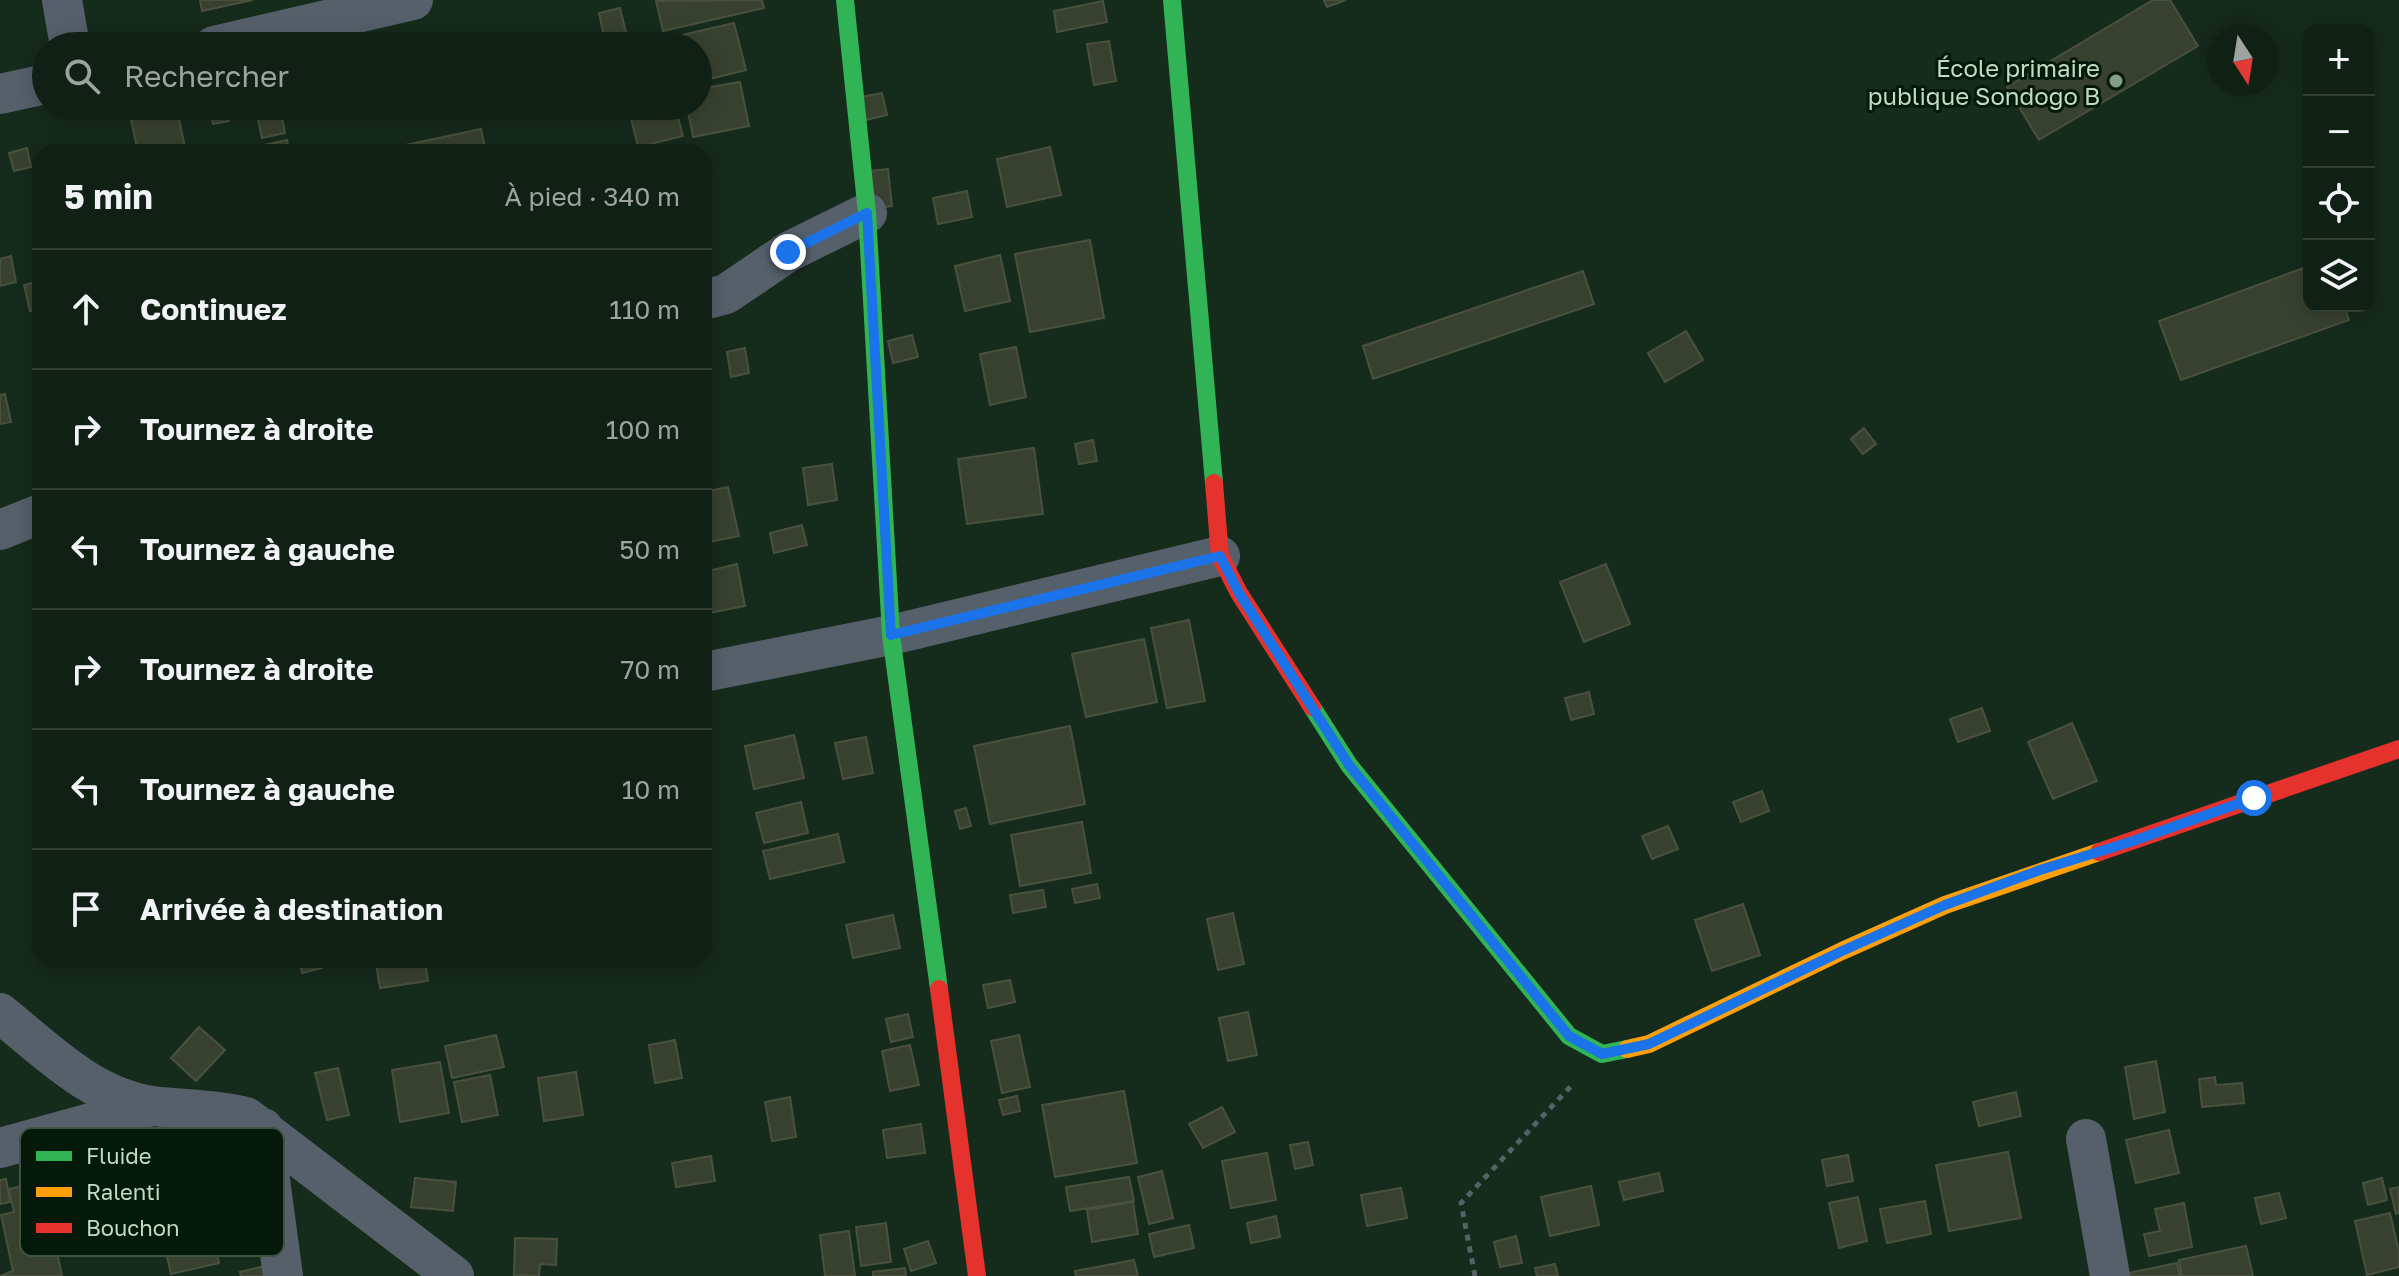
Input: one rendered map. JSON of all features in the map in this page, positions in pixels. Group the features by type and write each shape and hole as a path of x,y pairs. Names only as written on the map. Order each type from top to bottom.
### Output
{"street":[{"path":"62,0 68,32"},
{"path":"275,32 413,0"},
{"path":"845,0 867,213 891,635 977,1276"},
{"path":"1172,0 1220,556 1239,593 1349,765 1569,1036 1602,1054 1649,1044 1945,905 2399,749"},
{"path":"0,94 32,87"},
{"path":"712,298 726,294 788,252 867,213"},
{"path":"0,530 32,517"},
{"path":"0,538 32,544"},
{"path":"712,670 891,635 1220,556"},
{"path":"0,1013 89,1085 118,1098 152,1106 223,1111 246,1117 263,1128"},
{"path":"72,1128 152,1106"},
{"path":"2086,1139 2110,1276"},
{"path":"0,1148 20,1142"},
{"path":"284,1144 454,1276"},
{"path":"280,1256 283,1276"}],"path":[{"path":"1475,1276 1461,1203 1602,1054"}],"building":[{"path":"200,0 253,0 202,11"},
{"path":"762,0 764,8 663,31 656,1"},
{"path":"1324,0 1346,0 1327,7"},
{"path":"2153,0 2170,0 2198,46 2039,140 2007,87"},
{"path":"1103,1 1107,22 1057,32 1054,11"},
{"path":"620,8 626,32 603,32 599,13"},
{"path":"734,23 746,70 712,78 712,32 695,32"},
{"path":"1109,41 1116,81 1094,85 1087,44"},
{"path":"740,82 749,126 693,137 690,120 712,120 712,87"},
{"path":"882,93 887,115 866,120 861,97"},
{"path":"131,120 179,120 184,144 136,144"},
{"path":"212,120 229,120 229,121 213,124"},
{"path":"258,120 283,120 285,133 262,138"},
{"path":"631,120 679,120 683,136 637,144"},
{"path":"481,129 484,144 410,144"},
{"path":"1050,147 1061,195 1007,207 997,159"},
{"path":"27,148 31,167 14,171 9,153"},
{"path":"888,169 892,206 873,208 869,171"},
{"path":"967,191 972,217 938,224 933,198"},
{"path":"1090,240 1104,318 1030,332 1015,254"},
{"path":"1000,255 1010,301 965,311 955,266"},
{"path":"11,256 16,282 0,286 0,259"},
{"path":"2303,268 2303,312 2346,312 2349,320 2181,380 2159,321"},
{"path":"1583,271 1594,304 1373,379 1363,346"},
{"path":"32,283 32,311 30,311 24,285"},
{"path":"1686,331 1703,360 1665,382 1648,353"},
{"path":"912,335 918,357 893,363 888,341"},
{"path":"1016,347 1026,397 990,405 980,354"},
{"path":"745,348 749,373 731,377 727,352"},
{"path":"5,394 11,422 0,424 0,395"},
{"path":"1864,428 1876,444 1863,454 1851,439"},
{"path":"1093,440 1097,461 1079,464 1075,444"},
{"path":"1034,448 1043,514 967,524 958,459"},
{"path":"832,464 837,500 808,505 803,468"},
{"path":"728,487 739,536 712,541 712,490"},
{"path":"802,525 807,545 774,553 770,533"},
{"path":"737,564 745,606 712,612 712,570"},
{"path":"1606,564 1630,624 1584,642 1560,582"},
{"path":"1189,620 1205,701 1167,708 1151,628"},
{"path":"1144,639 1157,702 1086,717 1072,654"},
{"path":"1589,692 1594,714 1571,720 1565,698"},
{"path":"1982,708 1990,731 1958,742 1950,719"},
{"path":"2072,723 2097,781 2053,799 2028,742"},
{"path":"1070,726 1085,804 990,824 974,746"},
{"path":"794,735 804,778 754,789 745,746"},
{"path":"866,737 873,773 843,779 835,743"},
{"path":"1762,791 1769,811 1741,822 1733,802"},
{"path":"801,802 808,833 764,843 756,813"},
{"path":"966,808 971,826 960,829 955,811"},
{"path":"1082,822 1091,873 1020,886 1011,835"},
{"path":"1668,826 1678,849 1652,859 1642,836"},
{"path":"838,834 844,862 770,879 763,851"},
{"path":"1097,884 1100,898 1075,903 1072,889"},
{"path":"1043,890 1046,907 1013,913 1010,895"},
{"path":"1743,904 1760,955 1712,971 1695,920"},
{"path":"1233,913 1244,964 1218,970 1207,919"},
{"path":"893,915 900,948 853,958 846,925"},
{"path":"301,968 322,968 302,973"},
{"path":"377,968 426,968 428,981 380,988"},
{"path":"1010,980 1015,1002 988,1008 983,985"},
{"path":"1248,1012 1257,1055 1228,1061 1219,1018"},
{"path":"908,1014 913,1037 891,1042 886,1019"},
{"path":"199,1027 225,1050 196,1081 171,1058"},
{"path":"496,1035 504,1067 452,1078 445,1046"},
{"path":"1019,1035 1030,1087 1002,1093 991,1041"},
{"path":"675,1040 682,1078 655,1083 649,1045"},
{"path":"910,1045 919,1085 890,1091 882,1051"},
{"path":"2156,1061 2165,1112 2134,1119 2125,1067"},
{"path":"440,1062 449,1113 400,1122 392,1070"},
{"path":"338,1068 349,1115 327,1120 315,1073"},
{"path":"576,1072 583,1115 544,1121 538,1078"},
{"path":"490,1075 498,1115 462,1122 454,1082"},
{"path":"2215,1077 2216,1085 2242,1083 2244,1103 2202,1107 2199,1079"},
{"path":"1124,1091 1137,1163 1055,1177 1042,1105"},
{"path":"2016,1092 2021,1116 1979,1126 1973,1102"},
{"path":"1017,1096 1020,1111 1003,1115 999,1100"},
{"path":"790,1097 796,1137 772,1141 765,1102"},
{"path":"1222,1107 1235,1132 1203,1148 1189,1124"},
{"path":"921,1124 925,1153 887,1158 883,1130"},
{"path":"2169,1130 2179,1173 2136,1183 2126,1140"},
{"path":"1308,1142 1313,1165 1295,1169 1290,1145"},
{"path":"2008,1152 2021,1218 1949,1231 1936,1165"},
{"path":"1267,1153 1276,1200 1231,1208 1222,1161"},
{"path":"1848,1155 1853,1181 1827,1186 1822,1160"},
{"path":"711,1156 715,1181 676,1187 672,1163"},
{"path":"1162,1171 1173,1218 1149,1224 1138,1177"},
{"path":"1659,1173 1663,1191 1624,1200 1619,1182"},
{"path":"1129,1177 1134,1201 1070,1211 1066,1187"},
{"path":"415,1178 456,1182 453,1211 411,1207"},
{"path":"2382,1178 2387,1200 2368,1205 2363,1183"},
{"path":"6,1179 10,1202 0,1204 0,1180"},
{"path":"1591,1186 1599,1225 1550,1236 1541,1197"},
{"path":"20,1187 20,1256 58,1256 62,1276 0,1276 13,1271 1,1215 14,1212 9,1189"},
{"path":"2399,1187 2399,1213 2396,1214 2390,1189"},
{"path":"1401,1188 1407,1218 1367,1226 1361,1195"},
{"path":"2279,1193 2286,1218 2261,1224 2255,1198"},
{"path":"1858,1197 1867,1241 1839,1248 1829,1203"},
{"path":"1925,1201 1931,1234 1887,1243 1880,1209"},
{"path":"1133,1202 1138,1234 1092,1242 1087,1210"},
{"path":"2184,1203 2192,1247 2149,1256 2144,1234 2160,1231 2155,1209"},
{"path":"2390,1213 2399,1252 2399,1267 2367,1275 2355,1221"},
{"path":"1276,1216 1280,1237 1251,1243 1247,1223"},
{"path":"886,1223 891,1262 861,1266 856,1227"},
{"path":"1189,1225 1194,1248 1154,1257 1149,1234"},
{"path":"849,1231 855,1276 825,1276 820,1235"},
{"path":"1516,1236 1522,1263 1500,1267 1494,1242"},
{"path":"515,1238 557,1239 556,1265 540,1264 539,1276 514,1275"},
{"path":"928,1241 936,1263 911,1271 904,1249"},
{"path":"2246,1246 2253,1276 2182,1276 2179,1260"},
{"path":"167,1256 217,1256 219,1263 171,1274"},
{"path":"1134,1260 1138,1276 1076,1276 1075,1271"},
{"path":"2177,1263 2180,1276 2114,1276"},
{"path":"1555,1264 1558,1276 1537,1276 1535,1268"},
{"path":"264,1266 267,1276 241,1276 240,1272"},
{"path":"905,1268 906,1276 873,1276 873,1272"}],"traffic: fast":[{"path":"845,0 867,213 891,635 939,989"},
{"path":"1172,0 1214,483"},
{"path":"1312,707 1349,765 1569,1036 1602,1054 1627,1049"}],"traffic: slow":[{"path":"1627,1049 1649,1044 1945,905 2099,852"}],"traffic: jam":[{"path":"1214,483 1220,556 1239,593 1312,707"},
{"path":"2099,852 2399,749"},
{"path":"939,989 977,1276"}],"place":[{"name":"École primaire publique Sondogo B","path":"2116,81"}],"route":[{"path":"788,252 867,213 891,635 1220,556 1239,593 1349,765 1569,1036 1602,1054 1649,1044 1945,905 2254,798"}]}
